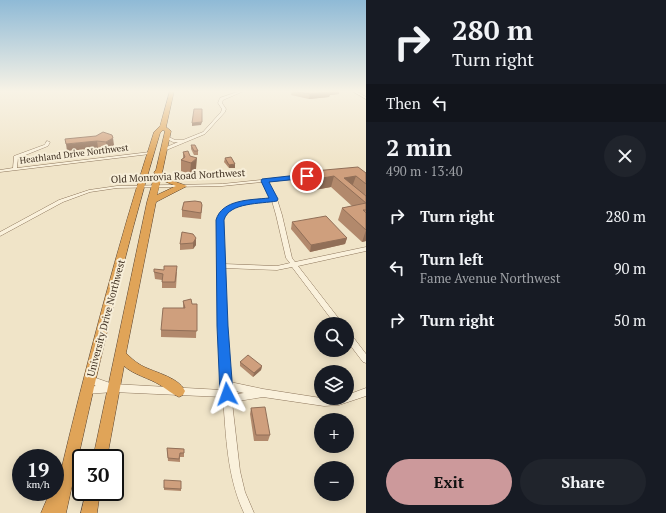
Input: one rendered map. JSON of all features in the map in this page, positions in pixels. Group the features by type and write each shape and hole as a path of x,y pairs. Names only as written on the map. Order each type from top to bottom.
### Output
{"highway":[{"name":"University Drive Northwest","path":"58,513 69,464 140,186 157,132 163,127 166,115"},
{"name":"University Drive Northwest","path":"102,449 154,186 168,131 163,127"},
{"path":"157,172 166,180 183,186"},
{"path":"151,202 166,193 183,186"},
{"path":"120,354 128,364 134,368 159,378 179,392"},
{"path":"49,513 69,464"},
{"path":"89,513 91,501"}],"street":[{"path":"164,150 204,133 220,115"},
{"path":"166,137 174,141 188,141"},
{"path":"15,169 16,157 48,145 48,142"},
{"name":"Heathland Drive Northwest","path":"0,171 150,154"},
{"name":"Old Monrovia Road Northwest","path":"0,234 69,198 89,191 117,187 222,185 315,175"},
{"path":"264,181 274,199 280,215 289,258 334,317"},
{"path":"249,513 237,484 227,396 220,220 225,210 233,206 242,203 274,199"},
{"path":"221,266 277,268 366,249"},
{"path":"354,344 366,360"},
{"path":"89,385 227,396 263,394"},
{"path":"226,385 263,394 332,402 366,392"}],"building":[{"path":"193,115 202,115 202,122 192,123"},
{"path":"103,132 112,135 113,138 106,142 97,141 66,144 65,139 96,136"},
{"path":"191,145 195,145 198,151 194,151"},
{"path":"188,151 190,156 197,158 191,163 181,160 185,157 183,152"},
{"path":"231,157 235,164 229,165 225,158"},
{"path":"358,167 366,173 366,184 356,176 344,178 366,196 366,203 334,176 311,180 303,172"},
{"path":"184,202 201,202 201,213 182,210"},
{"path":"366,203 366,210 363,210 366,213 366,230 342,208"},
{"path":"326,216 347,238 311,245 292,222"},
{"path":"182,232 193,234 196,238 193,243 180,244"},
{"path":"164,266 177,266 175,282 162,282 163,274 154,272 154,269 164,270"},
{"path":"191,299 192,304 197,304 197,331 161,330 163,308 185,308 183,301"},
{"path":"248,355 262,366 254,373 240,362"},
{"path":"265,407 270,435 256,435 251,408"},
{"path":"167,448 184,449 184,453 180,453 179,459 168,458"},
{"path":"164,480 181,481 181,489 164,488"}],"route":[{"path":"227,394 222,326 221,215 225,210 233,206 248,202 274,199 264,181 307,176"}]}
